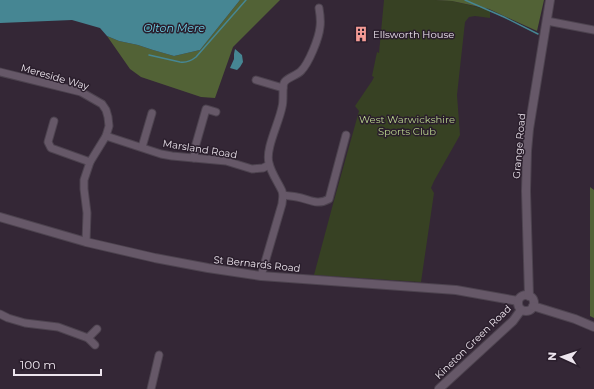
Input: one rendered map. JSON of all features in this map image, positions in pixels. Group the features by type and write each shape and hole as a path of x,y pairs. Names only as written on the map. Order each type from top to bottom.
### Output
{"street":[{"name":"Grange Road","path":"529,296 526,151 550,0"},
{"path":"261,276 282,204 283,195 269,165 269,150 282,109 284,82 295,76 304,68 323,29 319,8"},
{"path":"547,21 594,30"},
{"name":"Mereside Way","path":"0,72 81,92 102,104 106,110 108,116 106,136 90,162 84,180 87,213 86,242"},
{"path":"256,80 283,88"},
{"path":"194,158 196,144 206,109 216,112"},
{"path":"142,147 152,113"},
{"path":"44,126 53,124 48,142 51,148 90,162"},
{"path":"283,195 319,202 324,202 329,199 346,135"},
{"name":"Marsland Road","path":"106,136 161,154 172,156 226,162 252,169 263,168 269,165"},
{"name":"St Bernards Road","path":"0,217 86,242 150,257 208,268 261,276 456,290 518,301"},
{"path":"523,296 529,296 532,299 533,306 528,311 521,310 518,306 518,301 523,296"},
{"path":"533,306 594,326"},
{"name":"Kineton Green Road","path":"439,389 513,321 521,310"},
{"path":"0,314 25,323 58,327 88,338 95,346"},
{"path":"88,338 97,329"},
{"path":"152,389 159,355"}],"green space":[{"path":"240,0 280,0 233,47 215,98 201,97 141,77 130,69 107,36 119,41 174,56 200,50"},
{"name":"West Warwickshire Sports Club","path":"384,0 452,1 490,10 490,18 475,16 469,17 465,22 457,95 460,135 431,188 434,193 421,282 314,275 359,111 355,106 374,77 372,76 377,52 379,53"},
{"path":"435,0 544,0 537,31 489,9 452,1"},
{"path":"590,187 594,190 594,318 590,316"}],"water":[{"name":"Olton Mere","path":"0,0 240,0 200,50 174,56 119,41 107,36 100,28 72,20 0,23"},
{"path":"235,49 242,55 243,62 237,70 230,68 234,59"}],"waterway":[{"path":"149,55 182,62 192,60 246,0"},
{"path":"465,0 538,34"}],"place":[{"name":"Ellsworth House","path":"361,34"}]}
